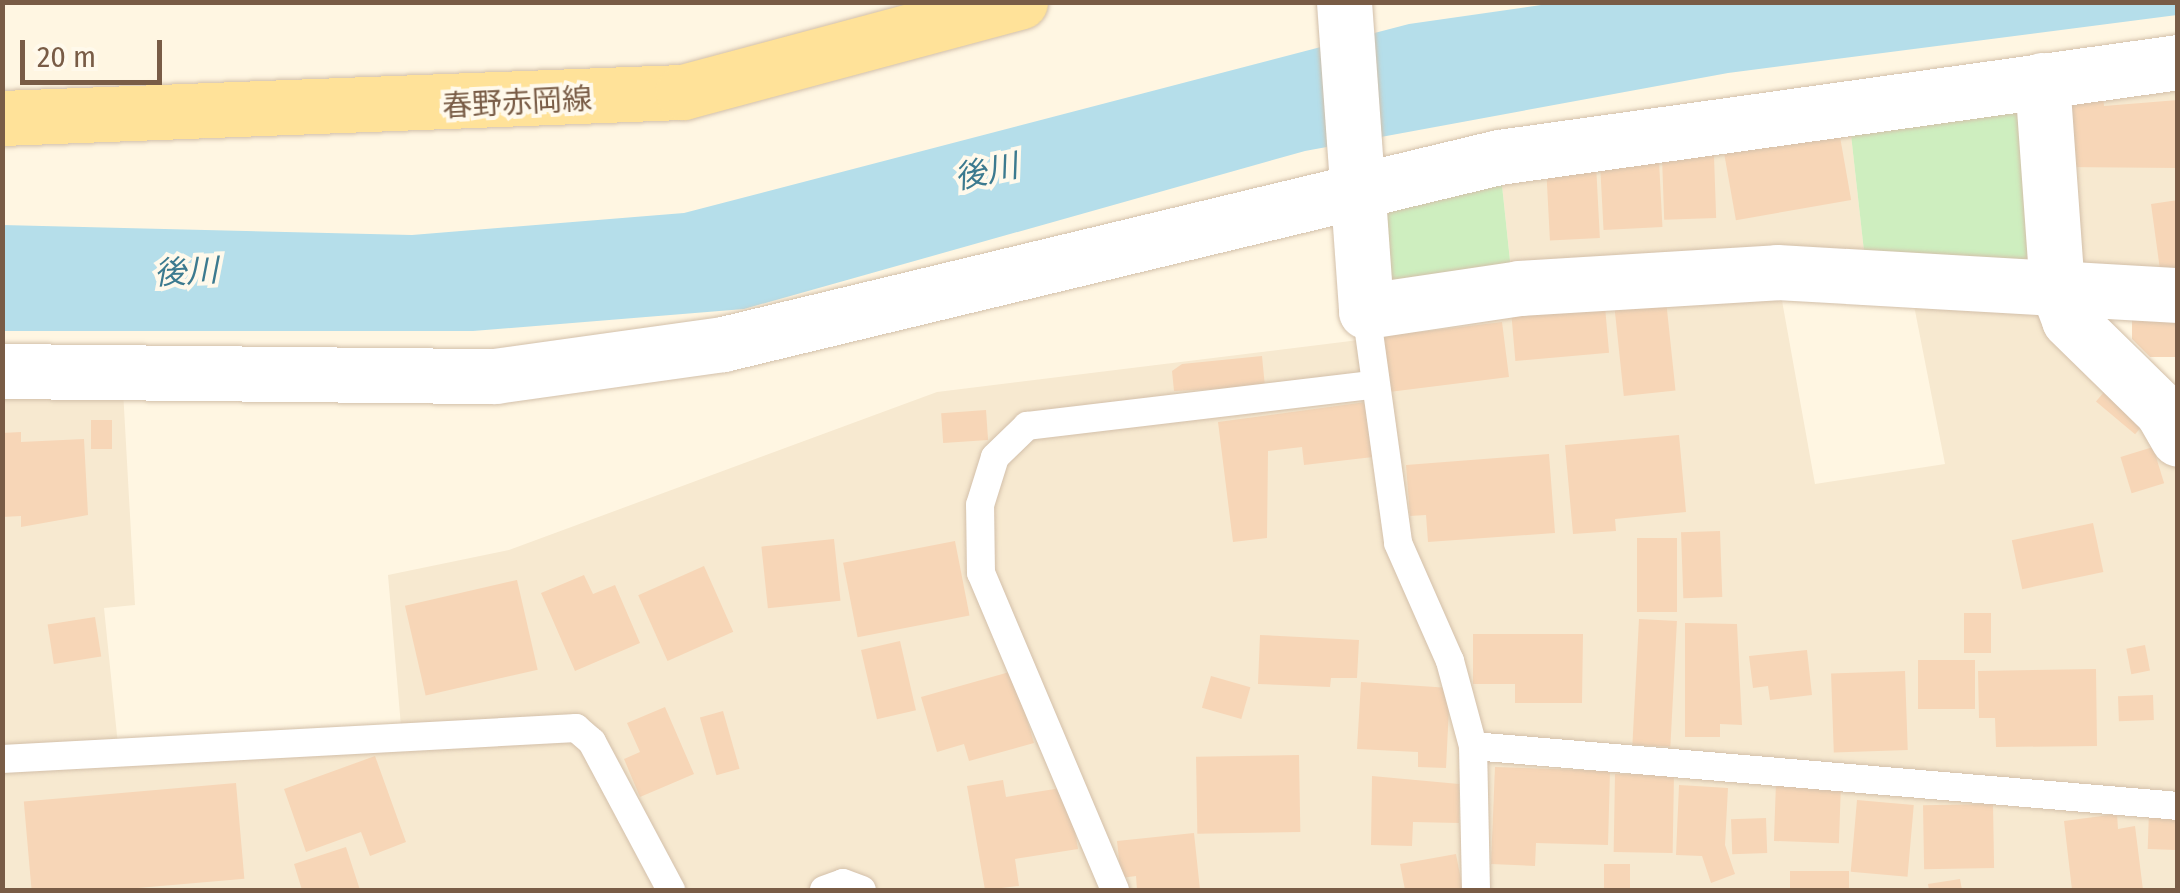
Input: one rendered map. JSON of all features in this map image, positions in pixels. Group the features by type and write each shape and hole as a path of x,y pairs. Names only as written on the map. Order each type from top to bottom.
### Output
{"main road":[{"name":"春野赤岡線","path":"2,118 683,92 1020,2"}],"street":[{"path":"1344,2 1366,311 1519,288 1777,272 2178,295"},
{"path":"2,371 494,376 723,344 1358,198 1499,157 2178,62"},
{"path":"2042,80 2057,288 2069,320 2162,411 2178,440"}],"lane":[{"path":"1366,311 1371,385 1398,543 1450,661 1472,746 1476,890"},
{"path":"1115,890 981,573 980,504 995,457 1027,426 1371,385"},
{"path":"2,759 576,728 670,890"},
{"path":"1472,746 2178,806"},
{"path":"824,890 842,883 862,890"}],"shaded area":[{"path":"2177,62 2177,295 2058,288 2177,439 2177,890 3,890 3,371 122,372 135,605 104,608 119,755 402,738 388,575 509,550 937,392 1367,339 1513,288 1499,157 1848,108 1867,278 1777,273 1815,484 1945,464 1909,280 2042,80"}],"green space":[{"path":"2042,80 2057,288 1867,278 1848,108"},
{"path":"1499,157 1513,289 1366,311 1359,198"}],"water":[{"name":"後川","path":"1555,3 2177,3 2177,15 1728,73 1305,151 744,309 473,331 3,331 2,225 412,235 684,213 1409,24"}],"building":[{"path":"2102,85 2104,106 2178,100 2178,168 2064,167 2056,89"},
{"path":"1839,131 1851,200 1736,220 1724,151"},
{"path":"1714,156 1716,218 1664,220 1662,158"},
{"path":"1659,161 1662,227 1604,230 1600,164"},
{"path":"1596,164 1600,238 1550,241 1546,167"},
{"path":"2178,200 2178,275 2161,277 2151,204"},
{"path":"1604,295 1609,353 1515,361 1510,303"},
{"path":"1666,300 1676,391 1624,396 1614,305"},
{"path":"2132,313 2178,313 2178,357 2150,357 2132,339"},
{"path":"1418,316 1420,332 1502,322 1509,377 1389,392 1380,320"},
{"path":"1262,356 1265,387 1174,391 1172,371 1182,364"},
{"path":"2114,380 2153,413 2135,434 2096,401"},
{"path":"1366,402 1373,457 1304,465 1302,447 1268,451 1267,538 1233,542 1218,422"},
{"path":"986,410 988,440 943,443 941,413"},
{"path":"91,420 112,420 112,449 91,449"},
{"path":"21,432 21,442 84,439 88,515 21,527 21,516 2,517 2,433"},
{"path":"1679,435 1686,512 1615,519 1616,531 1573,534 1565,445"},
{"path":"2153,447 2164,483 2132,493 2120,457"},
{"path":"1549,454 1555,533 1428,542 1426,515 1410,516 1406,465"},
{"path":"2093,523 2103,572 2022,589 2012,540"},
{"path":"1720,531 1722,597 1683,598 1681,532"},
{"path":"1637,538 1677,538 1677,612 1637,612"},
{"path":"834,539 840,601 768,608 761,547"},
{"path":"955,541 970,616 858,637 843,563"},
{"path":"704,566 733,632 668,661 638,595"},
{"path":"584,575 593,594 615,585 640,643 575,671 541,593"},
{"path":"517,580 538,670 426,696 405,606"},
{"path":"1964,613 1991,613 1991,653 1964,653"},
{"path":"95,617 101,657 54,664 48,625"},
{"path":"1639,619 1677,621 1670,747 1632,745"},
{"path":"1685,623 1737,624 1742,725 1720,724 1720,737 1685,737"},
{"path":"1473,634 1583,634 1582,703 1515,703 1515,684 1473,684"},
{"path":"1260,635 1359,640 1357,678 1331,678 1330,687 1258,684"},
{"path":"900,641 916,710 877,719 861,650"},
{"path":"2145,645 2150,671 2131,674 2126,649"},
{"path":"1807,650 1812,695 1770,700 1768,686 1753,688 1749,656"},
{"path":"1918,660 1975,660 1975,709 1918,709"},
{"path":"2096,669 2097,746 1996,747 1995,718 1979,718 1978,671"},
{"path":"1013,671 1034,743 969,761 964,744 937,752 921,697"},
{"path":"1905,671 1908,750 1834,753 1831,674"},
{"path":"1211,676 1250,687 1241,719 1202,708"},
{"path":"1361,682 1450,688 1446,768 1418,767 1418,752 1357,749"},
{"path":"2153,695 2154,720 2119,721 2118,696"},
{"path":"665,707 694,774 640,797 624,759 640,752 627,723"},
{"path":"723,711 740,769 716,775 700,718"},
{"path":"1299,755 1300,832 1197,834 1196,757"},
{"path":"375,756 406,842 370,856 361,832 306,852 284,789"},
{"path":"1495,767 1610,771 1608,845 1536,843 1535,866 1491,864"},
{"path":"1615,774 1674,775 1673,853 1614,852"},
{"path":"1372,776 1459,784 1459,823 1413,822 1412,846 1371,845"},
{"path":"1003,780 1006,797 1067,787 1078,849 1015,859 1019,886 985,890 967,786"},
{"path":"1776,782 1841,784 1839,843 1774,841"},
{"path":"236,783 244,879 114,890 32,890 24,802"},
{"path":"1679,785 1728,788 1725,845 1735,874 1711,883 1702,856 1676,855"},
{"path":"1857,800 1914,805 1908,877 1851,872"},
{"path":"1993,804 1994,868 1924,869 1923,805"},
{"path":"2149,811 2178,812 2177,850 2148,849"},
{"path":"2117,814 2118,829 2135,826 2143,890 2072,890 2064,821"},
{"path":"1766,818 1767,853 1732,854 1731,819"},
{"path":"1194,833 1200,890 1137,890 1136,876 1121,878 1117,841"},
{"path":"346,847 360,890 302,890 294,864"},
{"path":"1456,854 1463,890 1405,890 1400,864"},
{"path":"1604,864 1630,864 1630,890 1604,890"},
{"path":"1790,871 1849,871 1849,890 1790,890"},
{"path":"1960,879 1962,890 1929,890 1928,884"}]}
